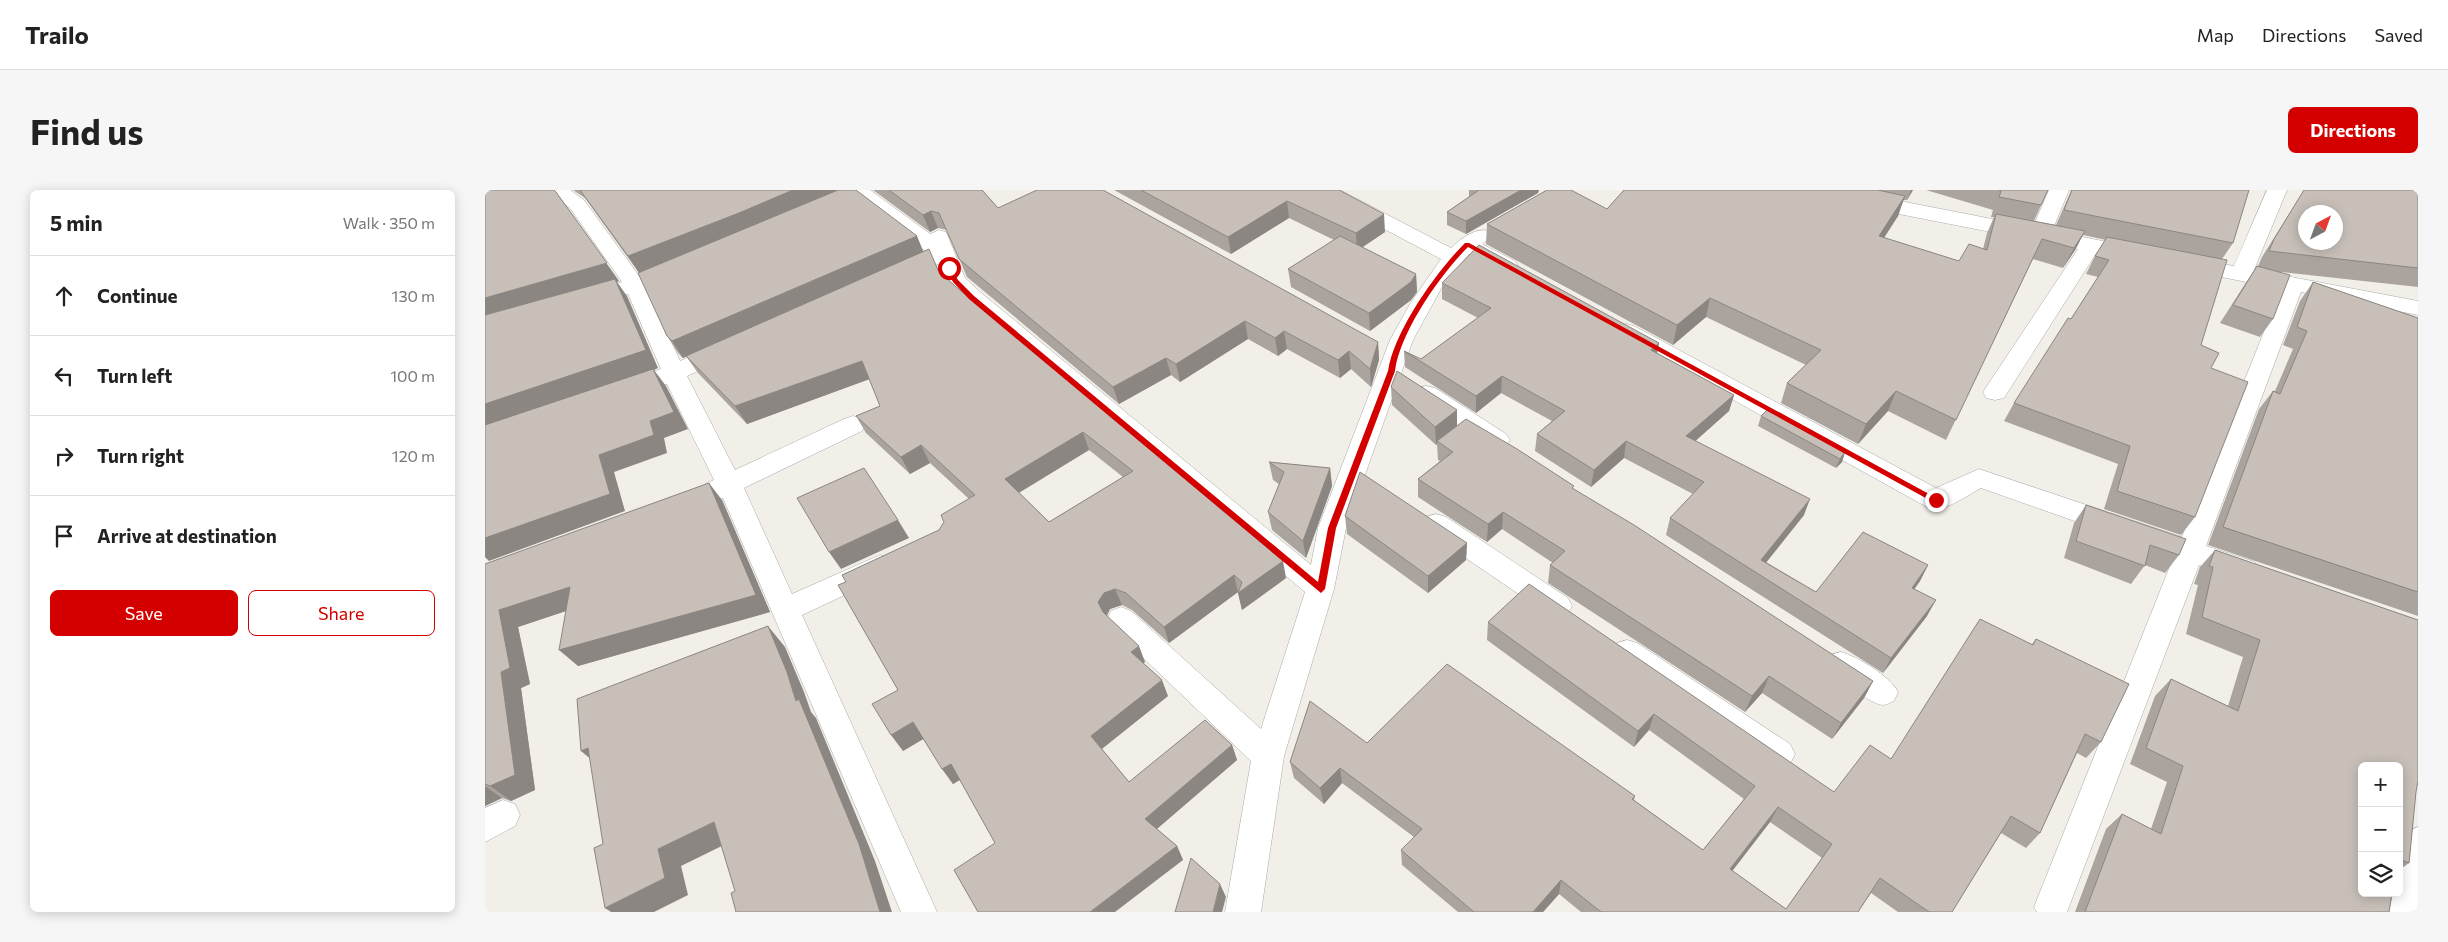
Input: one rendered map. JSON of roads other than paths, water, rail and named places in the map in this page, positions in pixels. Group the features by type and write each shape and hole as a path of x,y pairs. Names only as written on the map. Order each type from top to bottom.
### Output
{"street":[{"path":"557,190 577,204 635,285 674,373 730,485 919,912"},
{"path":"882,190 923,219 937,232 944,246 949,268 955,281 972,298 1321,589"},
{"path":"1325,190 1460,251 1528,277"},
{"path":"1821,190 1861,195 2241,276 2418,308"},
{"path":"2040,234 2059,190"},
{"path":"2241,276 2277,190"},
{"path":"808,214 859,191 943,254 880,282"},
{"path":"1243,912 1268,756 1321,589 1332,528 1354,469 1387,358 1412,318 1460,251 1501,224"},
{"path":"1995,392 2092,244"},
{"path":"569,304 635,285 696,261"},
{"path":"2052,907 2293,286"},
{"path":"1606,320 1936,500 1979,478 2272,580"},
{"path":"602,398 674,373 746,341"},
{"path":"1387,358 1516,453"},
{"path":"694,498 730,485 853,425"},
{"path":"1354,469 1379,485"},
{"path":"1411,507 1583,622"},
{"path":"785,610 902,555"},
{"path":"1121,619 1268,756"},
{"path":"1608,638 1779,754"},
{"path":"1816,648 1883,692"},
{"path":"2407,912 2418,843"}]}
